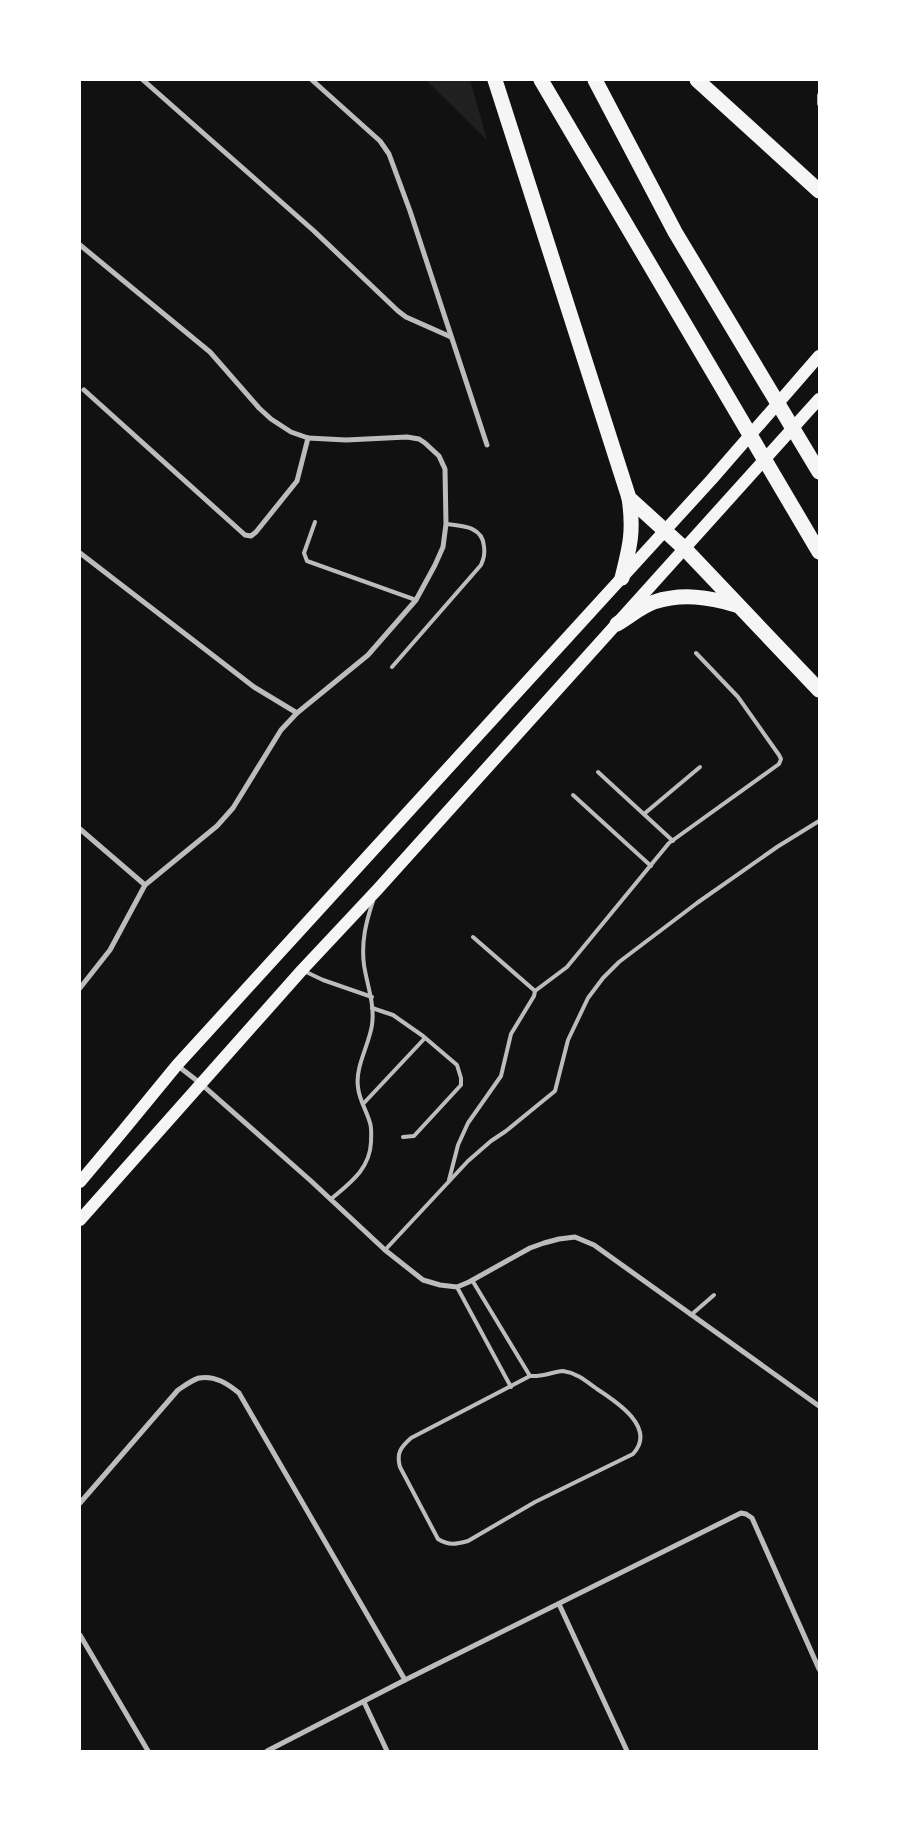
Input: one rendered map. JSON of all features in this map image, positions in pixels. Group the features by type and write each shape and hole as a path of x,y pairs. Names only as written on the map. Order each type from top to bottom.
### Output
{"highway":[{"path":"495,80 629,498 632,536 622,578"},
{"path":"541,80 819,552"},
{"path":"595,80 675,232 819,472"},
{"path":"697,80 816,187"},
{"path":"629,498 685,549 819,690"},
{"path":"617,624 653,602 682,596 706,598 737,605"}],"main road":[{"path":"80,1182 177,1064 712,480 818,358"},
{"path":"80,1220 200,1083 377,890 819,399"}],"street":[{"path":"143,80 314,231 398,311 406,317 451,337"},
{"path":"312,80 380,141 389,154 413,219 487,446"},
{"path":"80,245 210,352 259,408 271,419 291,432 308,438 346,440 407,437 419,439 426,443 439,456 444,468 446,524 443,546 416,600 368,655 297,713 281,730 226,816 190,849 145,885 110,950 80,988"},
{"path":"84,390 245,535 251,536 256,532 297,481 308,438"},
{"path":"80,553 254,687 297,713"},
{"path":"80,829 145,885"},
{"path":"177,1064 331,1199 384,1250 423,1280 440,1286 456,1287 530,1248 559,1238 575,1237 594,1245 819,1406"},
{"path":"80,1503 178,1390 198,1378 213,1378 227,1383 239,1393 405,1680"},
{"path":"267,1751 735,1515 746,1514 752,1518 819,1669"},
{"path":"559,1604 627,1751"},
{"path":"80,1635 148,1751"},
{"path":"364,1702 387,1751"}],"lane":[{"path":"819,95 819,104"},
{"path":"315,522 304,553 307,561 416,600"},
{"path":"392,667 481,565 485,555 484,542 479,532 468,527 446,524"},
{"path":"449,1182 458,1145 468,1123 501,1076 511,1034 534,996 535,991 567,967 673,840 779,764 781,759 738,697 696,653"},
{"path":"644,814 700,767"},
{"path":"598,772 673,840"},
{"path":"573,795 651,866"},
{"path":"384,1250 486,1145 555,1091 568,1040 588,998 603,978 619,962 697,903 777,847 819,821"},
{"path":"331,1199 355,1180 367,1163 371,1150 371,1126 357,1086 358,1073 371,1032 372,1008 372,997 364,964 362,944 366,922 377,890"},
{"path":"473,938 535,991"},
{"path":"302,970 323,980 372,997"},
{"path":"372,1008 394,1016 425,1038 457,1065 461,1078 461,1085 414,1136 403,1137"},
{"path":"363,1104 425,1038"},
{"path":"472,1280 530,1376"},
{"path":"456,1287 511,1387"},
{"path":"691,1315 714,1295"},
{"path":"564,1371 574,1373 622,1406 638,1428 640,1443 633,1454 535,1502 468,1541 449,1544 438,1539 400,1467 398,1452 411,1438 511,1387 530,1376 540,1377 564,1371"}],"shaded area":[{"path":"426,80 470,80 487,140"}]}
